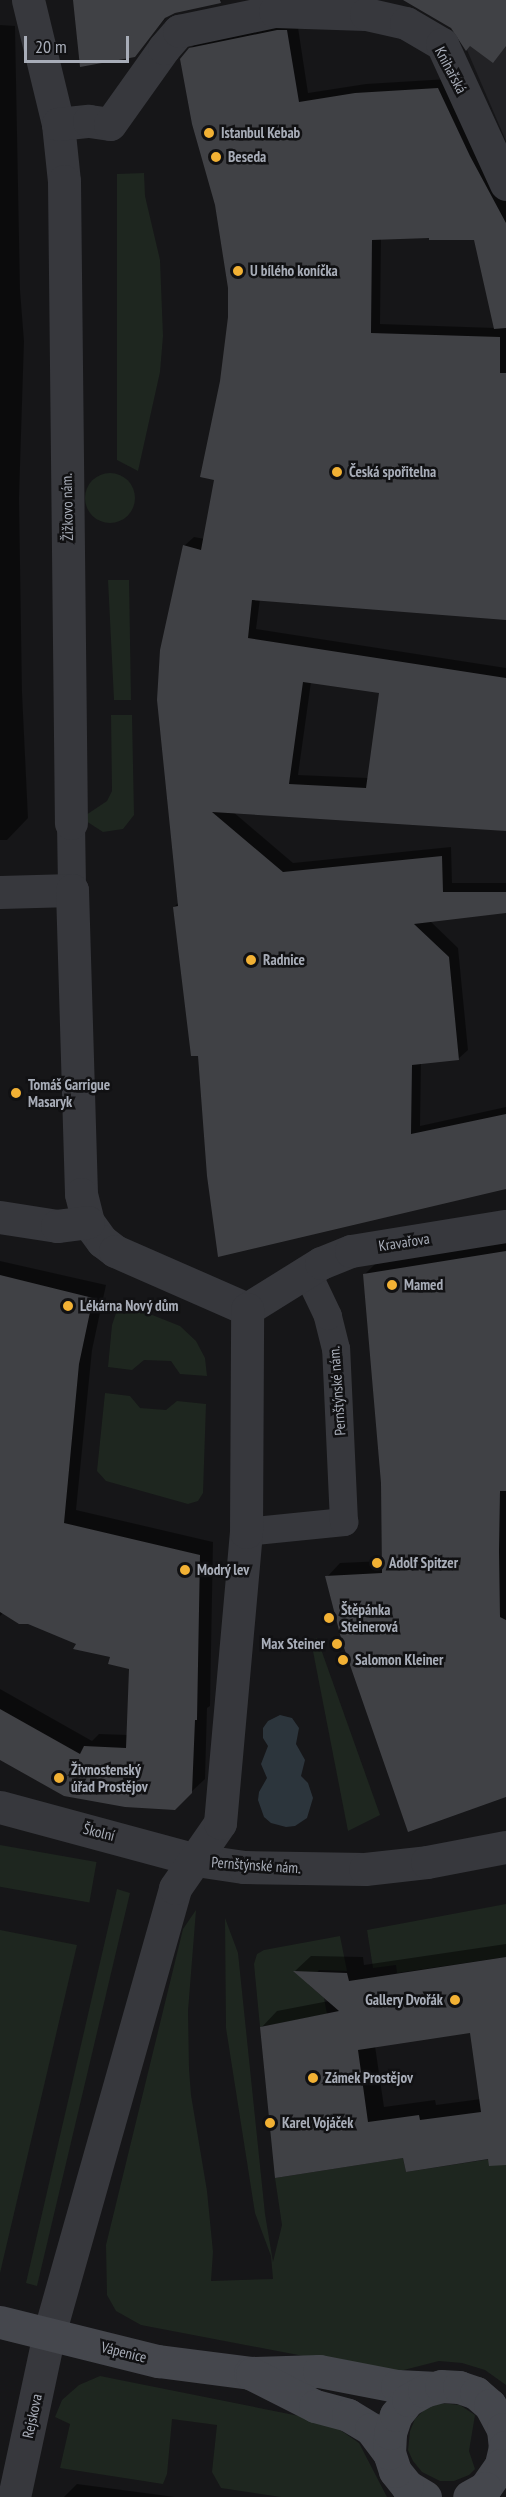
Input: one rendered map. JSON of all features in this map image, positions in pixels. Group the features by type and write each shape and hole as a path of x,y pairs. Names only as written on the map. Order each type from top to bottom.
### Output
{"main road":[{"name":"Vápenice","path":"0,2322 158,2361 250,2373 319,2371 397,2386 432,2388 450,2386 468,2389 498,2408"},
{"name":"Vápenice","path":"250,2373 315,2406 348,2415 371,2429 389,2452 400,2478 424,2497"},
{"path":"389,2452 390,2433 396,2415 416,2395 432,2388"},
{"path":"469,2497 485,2488 501,2472 505,2438 498,2408"}],"street":[{"name":"Žižkovo nám.","path":"28,0 58,124 64,181 72,890"},
{"name":"Knihařská","path":"58,124 89,121 110,124 164,48 179,31 275,11 366,14 406,23 442,44 506,184"},
{"path":"0,892 72,890 81,1194 88,1222 102,1241 115,1251 247,1309 307,1272"},
{"path":"0,1217 57,1226 88,1222"},
{"name":"Kravařova","path":"307,1272 351,1251 506,1226"},
{"name":"Pernštýnské nám.","path":"246,1532 344,1522 336,1349 328,1316 307,1272"},
{"name":"Pernštýnské nám.","path":"247,1309 246,1532 220,1823 196,1860 244,1867 364,1869 428,1862 506,1847"},
{"name":"Školní","path":"0,1807 196,1860"},
{"name":"Rejskova","path":"14,2497 49,2334 175,1888 196,1860"}],"shaded area":[{"path":"483,21 506,28 506,141 467,50"},
{"path":"144,173 145,196 160,260 163,336 160,372 138,471 117,460 117,174"},
{"path":"105,473 115,473 128,480 135,493 135,503 128,516 115,523 105,523 96,519 89,512 85,503 85,493 89,484 96,477"},
{"path":"108,580 129,580 131,700 114,700"},
{"path":"111,715 132,715 134,815 123,829 103,832 86,821 86,815 107,801 112,791"},
{"path":"127,1305 180,1326 196,1341 205,1358 207,1376 180,1374 171,1361 144,1360 132,1370 108,1367 112,1325 117,1310"},
{"path":"105,1393 130,1396 140,1408 166,1410 177,1401 206,1404 203,1493 198,1501 188,1504 106,1481 97,1471"},
{"path":"317,1638 380,1815 348,1831 311,1641"},
{"path":"280,1715 292,1718 299,1728 296,1744 305,1760 301,1776 308,1783 313,1798 307,1818 295,1826 286,1827 271,1823 264,1817 258,1800 259,1792 267,1778 261,1764 268,1746 263,1738 263,1728 268,1721"},
{"path":"0,1845 97,1862 89,1902 0,1887"},
{"path":"117,1889 130,1893 37,2286 26,2283"},
{"path":"506,1904 506,1957 397,1973 396,1965 373,1968 367,1930"},
{"path":"196,1910 188,2011 189,2069 191,2095 207,2191 213,2252 211,2281 273,2279 271,2256 255,2213 226,2028 225,1918 238,1953 265,2214 273,2262 282,2225 275,2178 403,2158 406,2172 497,2158 506,2159 506,2385 485,2370 462,2363 439,2361 392,2373 141,2325 116,2311 107,2295 106,2245 183,1929"},
{"path":"0,1930 77,1945 0,2273"},
{"path":"340,1936 347,1971 319,1970 308,1984 324,1998 327,2014 260,2027 254,1964 257,1954 264,1950"},
{"path":"100,2376 329,2422 359,2443 387,2497 281,2497 221,2488 212,2472 217,2425 172,2419 167,2474 163,2484 60,2468 70,2424 55,2417 62,2400 79,2385"},
{"path":"440,2403 460,2405 475,2415 469,2451 475,2469 469,2475 454,2481 440,2481 422,2472 408,2450 410,2431 415,2419 424,2410"}],"building":[{"path":"73,0 220,0 221,3 175,13 165,18 135,57 80,67"},
{"path":"403,0 506,0 506,46 493,63 470,46 466,51 451,28"},
{"path":"277,30 287,30 299,102 355,93 438,88 470,156 506,223 506,328 494,329 474,240 429,240 429,238 372,240 371,333 500,337 500,373 506,373 506,620 252,600 248,638 506,678 506,831 212,812 283,872 442,856 443,892 506,892 506,913 414,924 449,957 459,1060 412,1065 411,1134 506,1114 506,1189 218,1257 207,1176 198,1056 191,1056 173,907 178,906 157,700 160,650 183,545 201,550 214,480 200,477 220,381 228,317 228,288 215,205 192,124 180,59 189,48","holes":["303,682 379,693 366,788 289,784"]},
{"path":"506,1251 506,1491 500,1491 499,1551 500,1617 506,1620 506,1797 408,1832 342,1642 325,1576 382,1573 381,1483 363,1274"},
{"path":"0,1275 93,1298 79,1364 64,1523 200,1555 197,1720 195,1720 192,1793 175,1810 125,1807 64,1796 0,1760 0,1709 80,1754 84,1746 126,1748 129,1669 108,1664 110,1657 73,1649 76,1644 28,1624 19,1624 0,1612"},
{"name":"Zámek Prostějov","path":"506,1957 506,2165 489,2166 488,2159 406,2172 403,2158 275,2178 260,2027 339,2011 293,1971 347,1973 349,1981","holes":["470,2033 481,2112 420,2120 419,2115 368,2122 358,2050"]}],"place":[{"name":"Istanbul Kebab","path":"209,133"},
{"name":"Beseda","path":"216,157"},
{"name":"U bílého koníčka","path":"238,271"},
{"name":"Česká spořitelna","path":"337,472"},
{"name":"Radnice","path":"251,960"},
{"name":"Tomáš Garrigue Masaryk","path":"16,1093"},
{"name":"Mamed","path":"392,1285"},
{"name":"Lékárna Nový dům","path":"68,1306"},
{"name":"Adolf Spitzer","path":"377,1563"},
{"name":"Modrý lev","path":"185,1570"},
{"name":"Štěpánka Steinerová","path":"329,1618"},
{"name":"Max Steiner","path":"337,1644"},
{"name":"Salomon Kleiner","path":"343,1660"},
{"name":"Živnostenský úřad Prostějov","path":"59,1778"},
{"name":"Gallery Dvořák","path":"455,2000"},
{"name":"Zámek Prostějov","path":"313,2078"},
{"name":"Karel Vojáček","path":"270,2123"}]}
